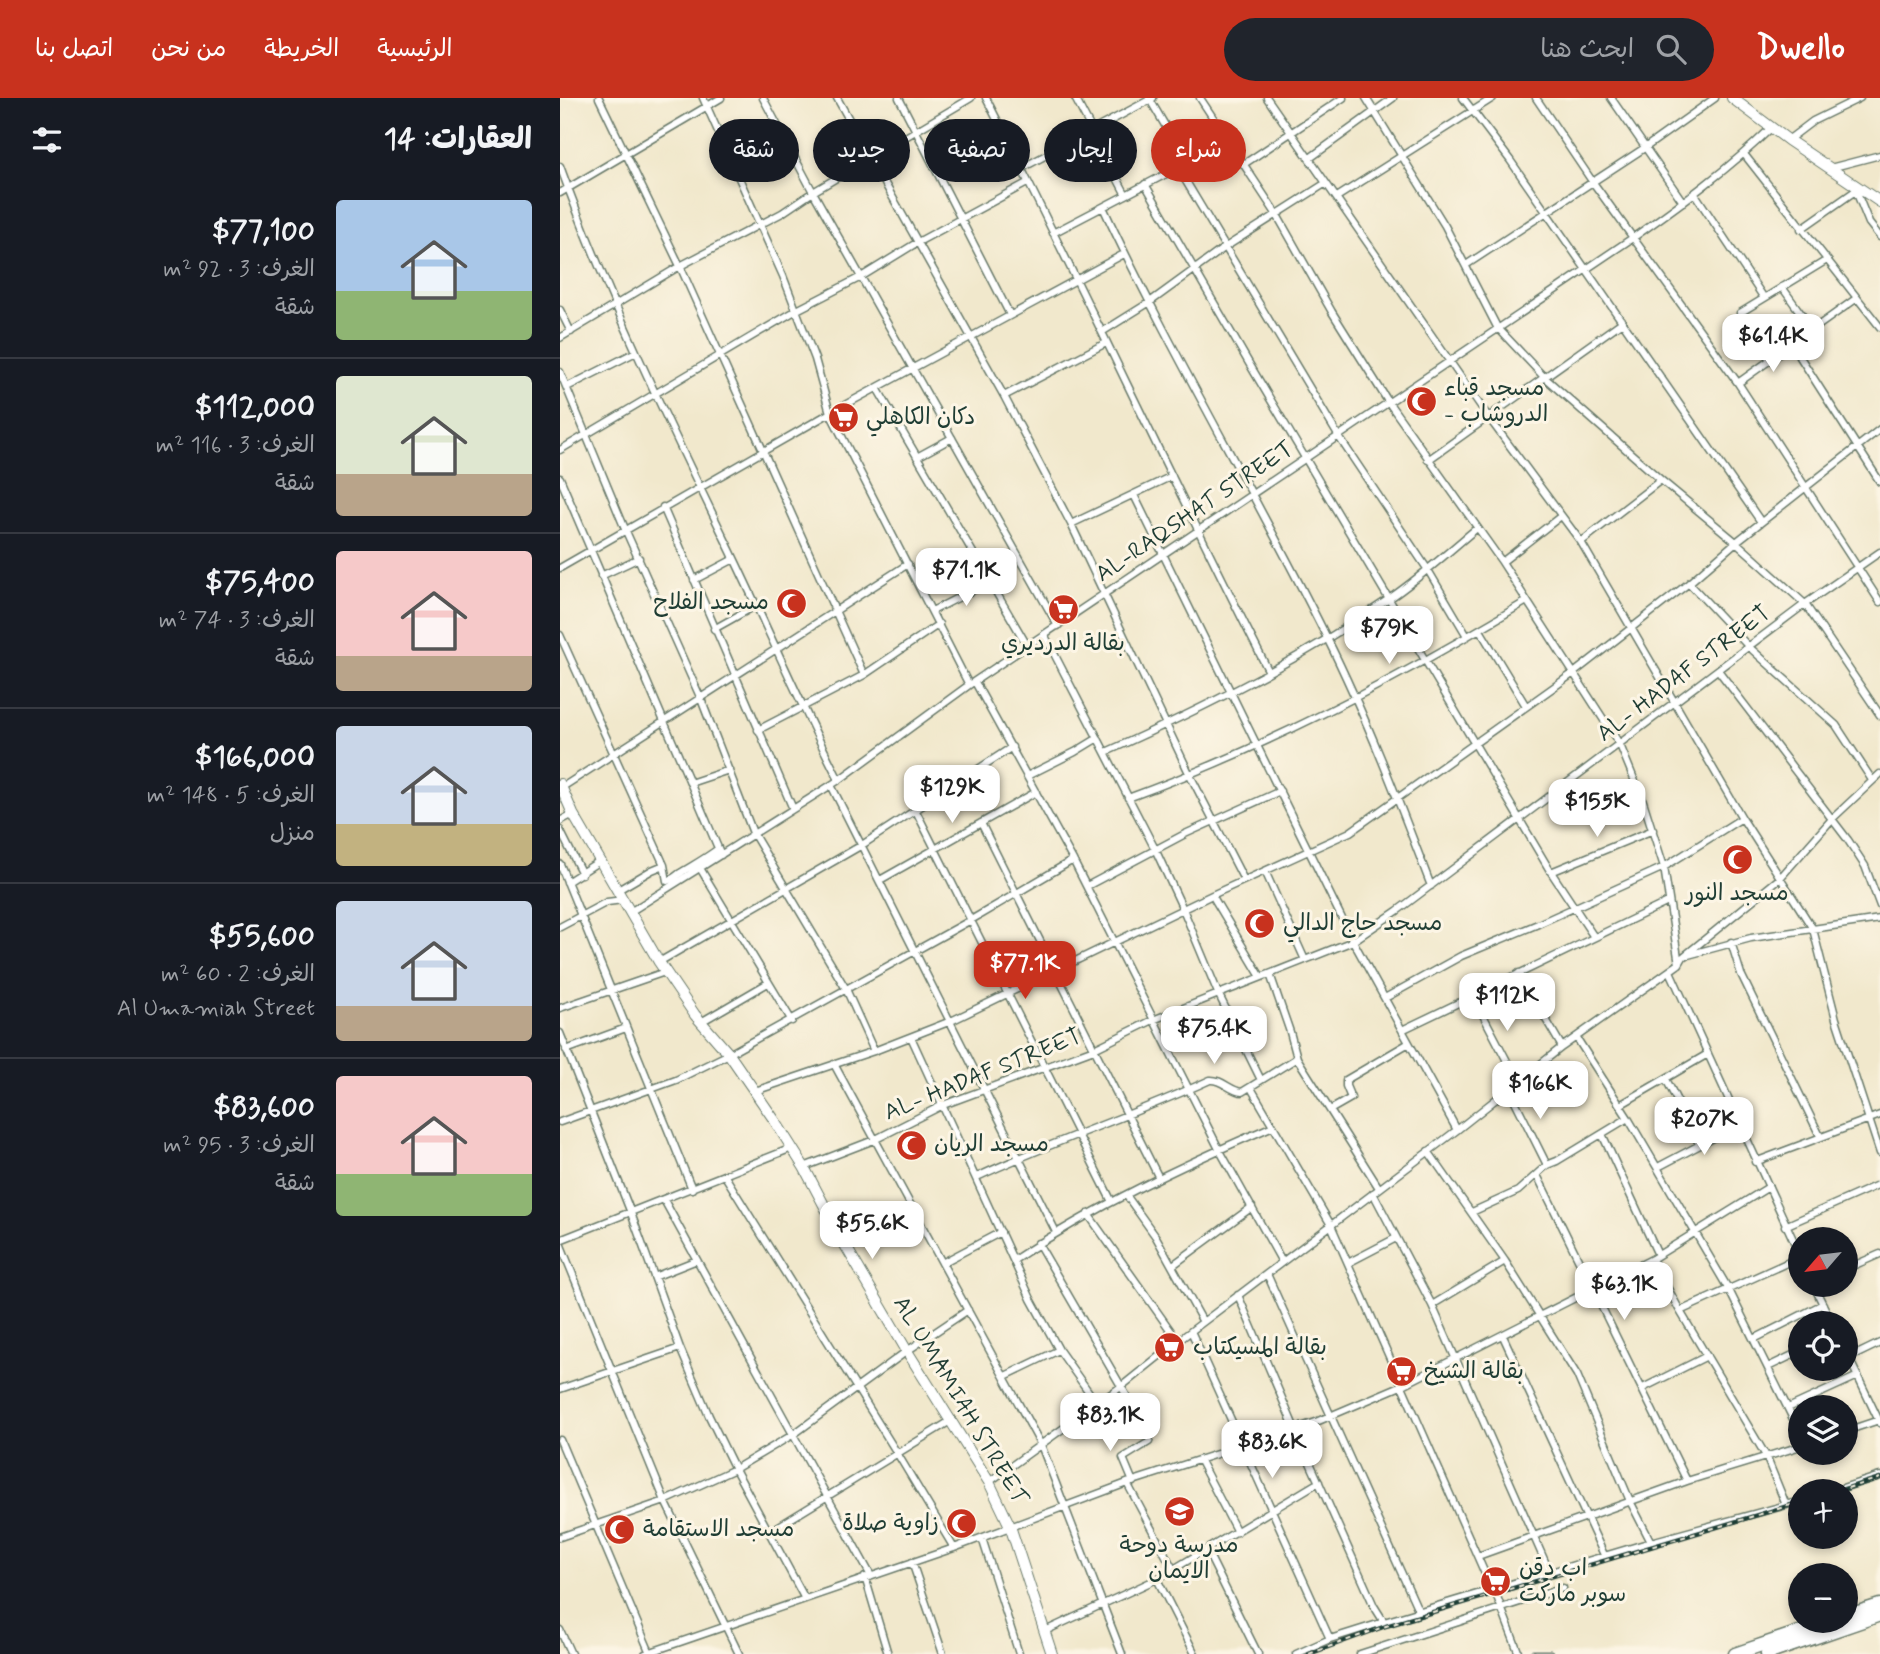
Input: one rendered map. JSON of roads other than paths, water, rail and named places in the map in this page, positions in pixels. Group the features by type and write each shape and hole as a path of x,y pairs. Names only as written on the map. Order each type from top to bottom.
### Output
{"highway":[{"path":"1858,1612 1880,1605"},
{"path":"1767,1654 1880,1615"},
{"path":"1735,1654 1796,1633"}],"street":[{"path":"599,98 680,266 864,675"},
{"path":"703,98 758,226 783,276 815,359 830,413 939,624 972,684 1012,747 1087,886 1188,1090 1282,1262"},
{"path":"560,193 721,98"},
{"path":"763,98 813,192 1058,626"},
{"path":"837,98 849,119"},
{"path":"899,98 1010,315"},
{"path":"910,134 971,98"},
{"path":"986,98 996,119"},
{"path":"1075,98 1086,119"},
{"path":"1200,98 1214,119"},
{"path":"1267,98 1489,418 1581,542 1742,818 1813,929 1836,1019 1880,1153"},
{"path":"1246,162 1343,98"},
{"path":"1366,98 1429,198 1497,327 1544,377 1805,604 1880,715"},
{"path":"1310,159 1393,98"},
{"path":"1463,98 1510,160 1761,522"},
{"path":"1337,197 1493,98"},
{"path":"1536,98 1592,181 1738,383 1880,602"},
{"path":"1611,98 1683,202"},
{"path":"1466,265 1646,147 1715,98"},
{"path":"1732,98 1857,190 1880,202"},
{"path":"1838,98 1841,107"},
{"path":"1788,140 1800,129 1860,98"},
{"path":"1113,119 1151,99 1162,119"},
{"name":"AL-RAQSHAT STREET","path":"630,912 700,868 719,852 839,780 972,684 1634,237 1695,194 1771,128"},
{"path":"1744,154 1880,327"},
{"path":"1828,168 1880,155"},
{"path":"560,166 615,307 775,651 839,780"},
{"path":"1246,166 1389,403 1502,562 1620,745 1664,866 1679,964"},
{"path":"1053,233 1151,181"},
{"path":"560,338 680,266 758,226 830,182"},
{"path":"884,182 1004,396 1071,524 1190,775 1244,880"},
{"path":"1119,182 1126,195"},
{"path":"1186,182 1339,437 1428,570 1467,636"},
{"path":"560,450 795,311 862,277 918,242 1027,183 1269,672"},
{"path":"1102,332 1150,302 1224,247 1326,183"},
{"path":"1145,184 1474,743 1551,872 1594,937"},
{"path":"1801,229 1857,190"},
{"path":"1857,190 1869,223 1880,237"},
{"path":"1695,194 1764,298"},
{"path":"1102,206 1124,254 1253,493 1327,638 1397,799 1431,886"},
{"path":"560,568 830,413 1124,254"},
{"path":"1770,360 1740,315 1827,260"},
{"path":"1782,287 1812,329"},
{"path":"1738,383 1857,298"},
{"path":"560,310 571,332"},
{"path":"1428,460 1622,322"},
{"path":"1004,396 1106,343"},
{"path":"1791,343 1880,482"},
{"path":"566,387 636,352"},
{"path":"560,372 625,529 701,699 753,833 846,989 874,1051"},
{"path":"877,388 1028,647"},
{"path":"755,1091 874,1051 951,1021 1212,895 1350,832 1575,672 1880,429"},
{"path":"917,457 952,438"},
{"path":"1071,524 1172,476"},
{"path":"560,478 719,852 667,881 664,866 560,635"},
{"path":"1581,542 1661,480"},
{"path":"1134,495 1353,941 1457,1130"},
{"path":"663,507 793,809"},
{"path":"1502,562 1561,516"},
{"path":"1106,752 1231,694 1327,638 1389,599 1477,528"},
{"name":"AL- HADAF STREET","path":"804,1167 874,1140 943,1105 1094,1049 1153,1020 1353,941 1620,745 1748,646 1880,552"},
{"path":"601,576 639,558"},
{"path":"694,580 734,559"},
{"path":"561,787 614,756 908,564"},
{"path":"932,611 989,582"},
{"path":"1689,583 1748,646 1836,725 1872,780"},
{"path":"1128,798 1190,775 1355,699 1426,661 1527,601"},
{"path":"715,629 754,606"},
{"path":"758,730 864,675 939,624"},
{"path":"1480,630 1526,706"},
{"path":"1045,636 1155,849 1218,993 1261,1080"},
{"path":"1718,670 1857,853 1877,892 1880,906"},
{"path":"1027,776 1054,764 1098,738"},
{"path":"659,962 862,845 1012,747"},
{"path":"690,783 729,770"},
{"path":"989,1482 1098,1405 1562,1047 1679,964 1683,957 1780,878 1832,819 1880,774"},
{"path":"831,785 1056,1232"},
{"name":"AL UMAMIAH STREET","path":"561,787 573,814 665,972 701,1022 729,1054 792,1148 907,1351 989,1482 1010,1526 1052,1654"},
{"path":"1087,886 1155,849 1280,791"},
{"path":"880,880 1036,792"},
{"path":"916,811 1112,1202"},
{"path":"560,821 573,814"},
{"path":"1385,998 1461,956 1664,866 1742,818"},
{"path":"981,824 1159,1178"},
{"path":"560,830 582,874"},
{"path":"1551,872 1653,830"},
{"path":"567,882 601,860"},
{"path":"560,1122 652,1089 729,1054 792,1021 1073,860"},
{"path":"560,864 692,1189"},
{"path":"618,890 664,866"},
{"path":"700,868 792,1021"},
{"path":"1265,871 1306,960"},
{"path":"1212,895 1261,977"},
{"path":"560,927 607,902 623,900"},
{"path":"1402,1030 1668,902"},
{"path":"1683,957 1731,942 1880,919"},
{"path":"1731,942 1741,974 1820,1136"},
{"path":"1670,971 1788,1232"},
{"path":"560,1008 665,972"},
{"path":"1519,973 1562,1047"},
{"path":"1270,974 1297,1058 1376,1191 1396,1238 1432,1305 1550,1573"},
{"path":"701,1022 768,983"},
{"path":"1472,996 1518,1082"},
{"path":"566,1049 626,1028"},
{"path":"560,1033 631,1213 680,1348 735,1469 805,1599"},
{"path":"911,1037 1031,1299 1059,1350 1098,1405"},
{"path":"1576,1037 1696,1231 1788,1408"},
{"path":"1330,1110 1351,1098 1346,1080 1409,1043"},
{"path":"1620,1105 1706,1055"},
{"path":"977,1177 1213,1079 1242,1092 1297,1058"},
{"path":"834,1064 1041,1445 1122,1654"},
{"path":"1666,1079 1699,1144"},
{"path":"1251,1088 1331,1225 1502,1607 1520,1654"},
{"path":"1509,1089 1547,1165"},
{"path":"1755,1161 1880,1115"},
{"path":"1472,1212 1512,1194 1547,1165 1628,1118"},
{"path":"1658,1167 1738,1125"},
{"path":"1014,1259 1088,1214 1219,1149 1273,1126"},
{"path":"1296,1654 1330,1639 1384,1622 1651,1542 1786,1505 1766,1456 1680,1311 1602,1134"},
{"path":"739,1654 665,1501 560,1242 792,1148"},
{"path":"1428,1151 1505,1261 1577,1376 1630,1501 1651,1542"},
{"path":"1537,1175 1688,1481"},
{"path":"725,1176 954,1548"},
{"path":"1785,1226 1880,1184"},
{"path":"560,1440 648,1653 725,1629 868,1576 954,1548 1065,1505 1331,1416 1503,1336 1655,1257 1767,1188"},
{"path":"1126,1195 1173,1265 1203,1322"},
{"path":"664,1200 794,1434 868,1576 888,1654"},
{"path":"1173,1265 1252,1207"},
{"path":"1088,1214 1178,1341"},
{"path":"943,1263 1001,1233"},
{"path":"1348,1263 1396,1238"},
{"path":"1038,1244 1150,1436 1149,1442 1123,1458 1130,1483 1173,1569"},
{"path":"1858,1264 1880,1254"},
{"path":"654,1277 697,1260"},
{"path":"1432,1305 1505,1261"},
{"path":"1680,1311 1788,1263"},
{"path":"1267,1274 1419,1612"},
{"path":"1238,1296 1374,1606 1384,1622"},
{"path":"1820,1297 1826,1311"},
{"path":"1754,1339 1823,1304"},
{"path":"560,1536 665,1501 735,1469 794,1434 968,1310"},
{"path":"1191,1331 1330,1639"},
{"path":"1503,1336 1605,1556"},
{"path":"1858,1351 1880,1343"},
{"path":"560,1390 680,1348"},
{"path":"1005,1376 1059,1350"},
{"path":"1643,1388 1707,1356"},
{"path":"1768,1367 1788,1357"},
{"path":"1858,1376 1879,1422 1858,1428"},
{"path":"1816,1395 1847,1381"},
{"path":"769,1532 952,1420"},
{"path":"1478,1556 1688,1481 1788,1450"},
{"path":"1200,1461 1237,1532"},
{"path":"1858,1483 1880,1476"},
{"path":"1045,1631 1157,1579 1319,1482"},
{"path":"982,1538 1018,1652 1009,1654"},
{"path":"1207,1550 1258,1654"},
{"path":"912,1562 943,1654"},
{"path":"1157,1579 1195,1654"},
{"path":"1360,1654 1563,1588"},
{"path":"560,1630 571,1654"},
{"path":"1533,1654 1550,1654"}],"railway":[{"path":"1858,1485 1880,1478"},
{"path":"1309,1654 1386,1626 1788,1506"}],"place":[{"name":"مسجد قباء - الدروشاب","path":"1421,402"},
{"name":"دكان الكاهلي","path":"843,418"},
{"name":"مسجد الفلاح","path":"792,603"},
{"name":"بقالة الدرديري","path":"1063,610"},
{"name":"مسجد النور","path":"1737,860"},
{"name":"مسجد حاج الدالي","path":"1260,924"},
{"name":"مسجد الريان","path":"911,1145"},
{"name":"بقالة المسيكتاب","path":"1170,1348"},
{"name":"بقالة الشيخ","path":"1401,1372"},
{"name":"مدرسة دوحة الايمان","path":"1179,1512"},
{"name":"زاوية صلاة","path":"962,1524"},
{"name":"مسجد الاستقامة","path":"620,1530"},
{"name":"اب دقن سوبر ماركت","path":"1496,1582"}]}
